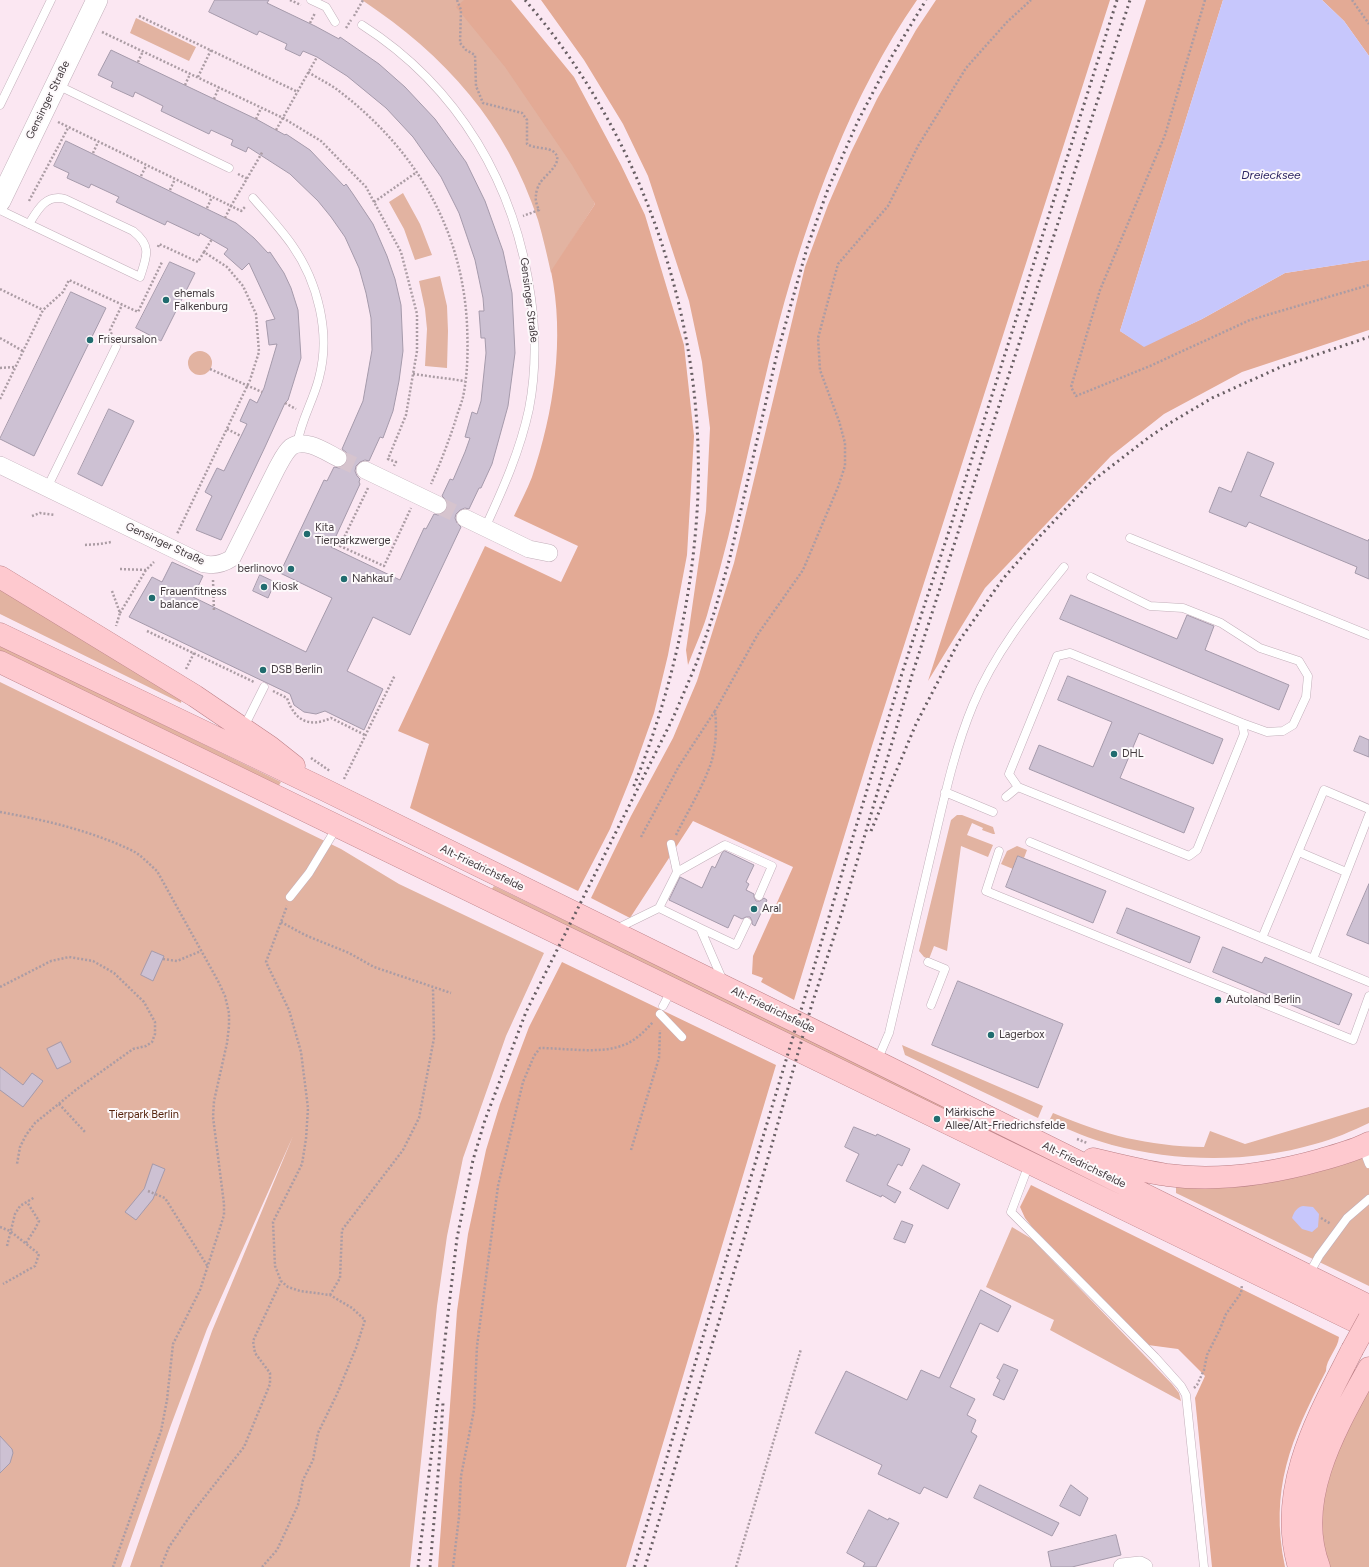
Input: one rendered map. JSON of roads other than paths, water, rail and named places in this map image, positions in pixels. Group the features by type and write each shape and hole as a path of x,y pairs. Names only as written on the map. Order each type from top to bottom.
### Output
{"main road":[{"path":"0,578 195,696 270,747 325,790"},
{"name":"Alt-Friedrichsfelde","path":"0,634 325,790 1369,1306"},
{"name":"Alt-Friedrichsfelde","path":"0,662 554,932 667,998 1029,1164 1369,1328"},
{"path":"1057,1151 1168,1175 1225,1178 1268,1173 1340,1155 1367,1151"},
{"path":"1299,1567 1292,1529 1294,1490 1302,1461 1317,1419 1369,1319"},
{"path":"1319,1567 1313,1546 1312,1521 1315,1492 1321,1468 1332,1438 1369,1368"}],"street":[{"name":"Gensinger Straße","path":"0,200 97,0"},
{"path":"297,445 307,444 338,458"},
{"name":"Gensinger Straße","path":"0,465 204,564 212,566 223,563 232,558 284,455 292,447 297,445"},
{"path":"364,470 388,480 431,502"},
{"path":"465,518 529,549 548,553"},
{"path":"1122,1567 1140,1565 1144,1567"}],"lane":[{"path":"0,105 51,0"},
{"path":"311,0 326,7 336,22"},
{"name":"Gensinger Straße","path":"362,25 406,59 433,85 452,106 471,132 489,162 503,190 514,219 523,255 534,319 535,352 533,382 529,409 520,446 512,468 485,528"},
{"path":"56,84 229,168"},
{"path":"0,210 29,224 105,260 140,277 146,259 146,247 141,238 133,231 58,197 49,199 38,209 29,224"},
{"path":"253,198 283,233 304,264 314,289 323,333 323,356 319,378 300,429 297,445"},
{"path":"47,488 116,347"},
{"path":"1130,538 1369,635"},
{"path":"877,1062 889,1033 945,792 973,705 1004,648 1031,607 1064,567"},
{"path":"1091,577 1150,606 1183,608 1221,623 1260,648 1300,661 1308,676 1306,697 1293,725 1283,731 1267,732 1070,653 1057,656 1009,774 1018,787 1189,856 1197,850 1244,734 1242,723"},
{"path":"243,728 249,719 264,687"},
{"path":"1006,797 1018,787"},
{"path":"1262,938 1324,790 1369,809"},
{"path":"945,792 993,812"},
{"path":"1313,959 1369,815"},
{"path":"290,897 309,873 338,826"},
{"path":"1030,842 1369,982"},
{"path":"671,844 677,872"},
{"path":"612,931 659,908 677,872 725,845 772,866 758,896"},
{"path":"999,851 986,891 1353,1040 1369,996"},
{"path":"1299,852 1346,872"},
{"path":"659,908 736,945 747,922"},
{"path":"700,928 727,988"},
{"path":"928,962 945,969 932,1005"},
{"path":"660,1014 682,1037"},
{"path":"1029,1164 1011,1212 1155,1356 1181,1386 1186,1395 1204,1567"},
{"path":"1308,1276 1319,1256 1347,1218 1369,1199"}],"water":[{"name":"Dreiecksee","path":"1223,0 1322,0 1344,21 1369,56 1369,260 1285,273 1202,319 1144,347 1120,331"},
{"path":"1303,1206 1313,1207 1319,1214 1318,1227 1312,1232 1302,1229 1292,1218 1296,1210"}],"tunnel":[{"path":"338,458 365,470"},
{"path":"438,505 465,518"}],"railway":[{"path":"525,0 566,52 602,109 632,168 657,230 676,295 690,360 697,426 698,493 692,569 686,606 669,680 659,717 633,788"},
{"path":"418,1567 457,1238 473,1160 485,1120 526,1012 673,718 697,662 715,610 730,557 777,354 807,248 828,189 858,121 892,56 926,0"},
{"path":"634,1567 903,670 950,528 1117,0"},
{"path":"645,1567 764,1172 812,1004 843,909 912,675 1130,0"},
{"path":"871,831 916,724 959,641 1002,580 1040,536 1091,482 1148,438 1212,398 1283,366 1369,337"},
{"path":"430,1567 443,1403"}],"place":[{"name":"ehemals Falkenburg","path":"166,300"},
{"name":"Friseursalon","path":"90,340"},
{"name":"Kita Tierparkzwerge","path":"307,534"},
{"name":"berlinovo","path":"291,569"},
{"name":"Nahkauf","path":"344,579"},
{"name":"Kiosk","path":"264,587"},
{"name":"Frauenfitness balance","path":"152,598"},
{"name":"DSB Berlin","path":"263,670"},
{"name":"DHL","path":"1114,754"},
{"name":"Aral","path":"754,909"},
{"name":"Autoland Berlin","path":"1218,1000"},
{"name":"Lagerbox","path":"991,1035"},
{"name":"Märkische Allee/Alt-Friedrichsfelde","path":"937,1119"}],"park label":[{"name":"Tierpark Berlin","path":"144,1115"}]}
